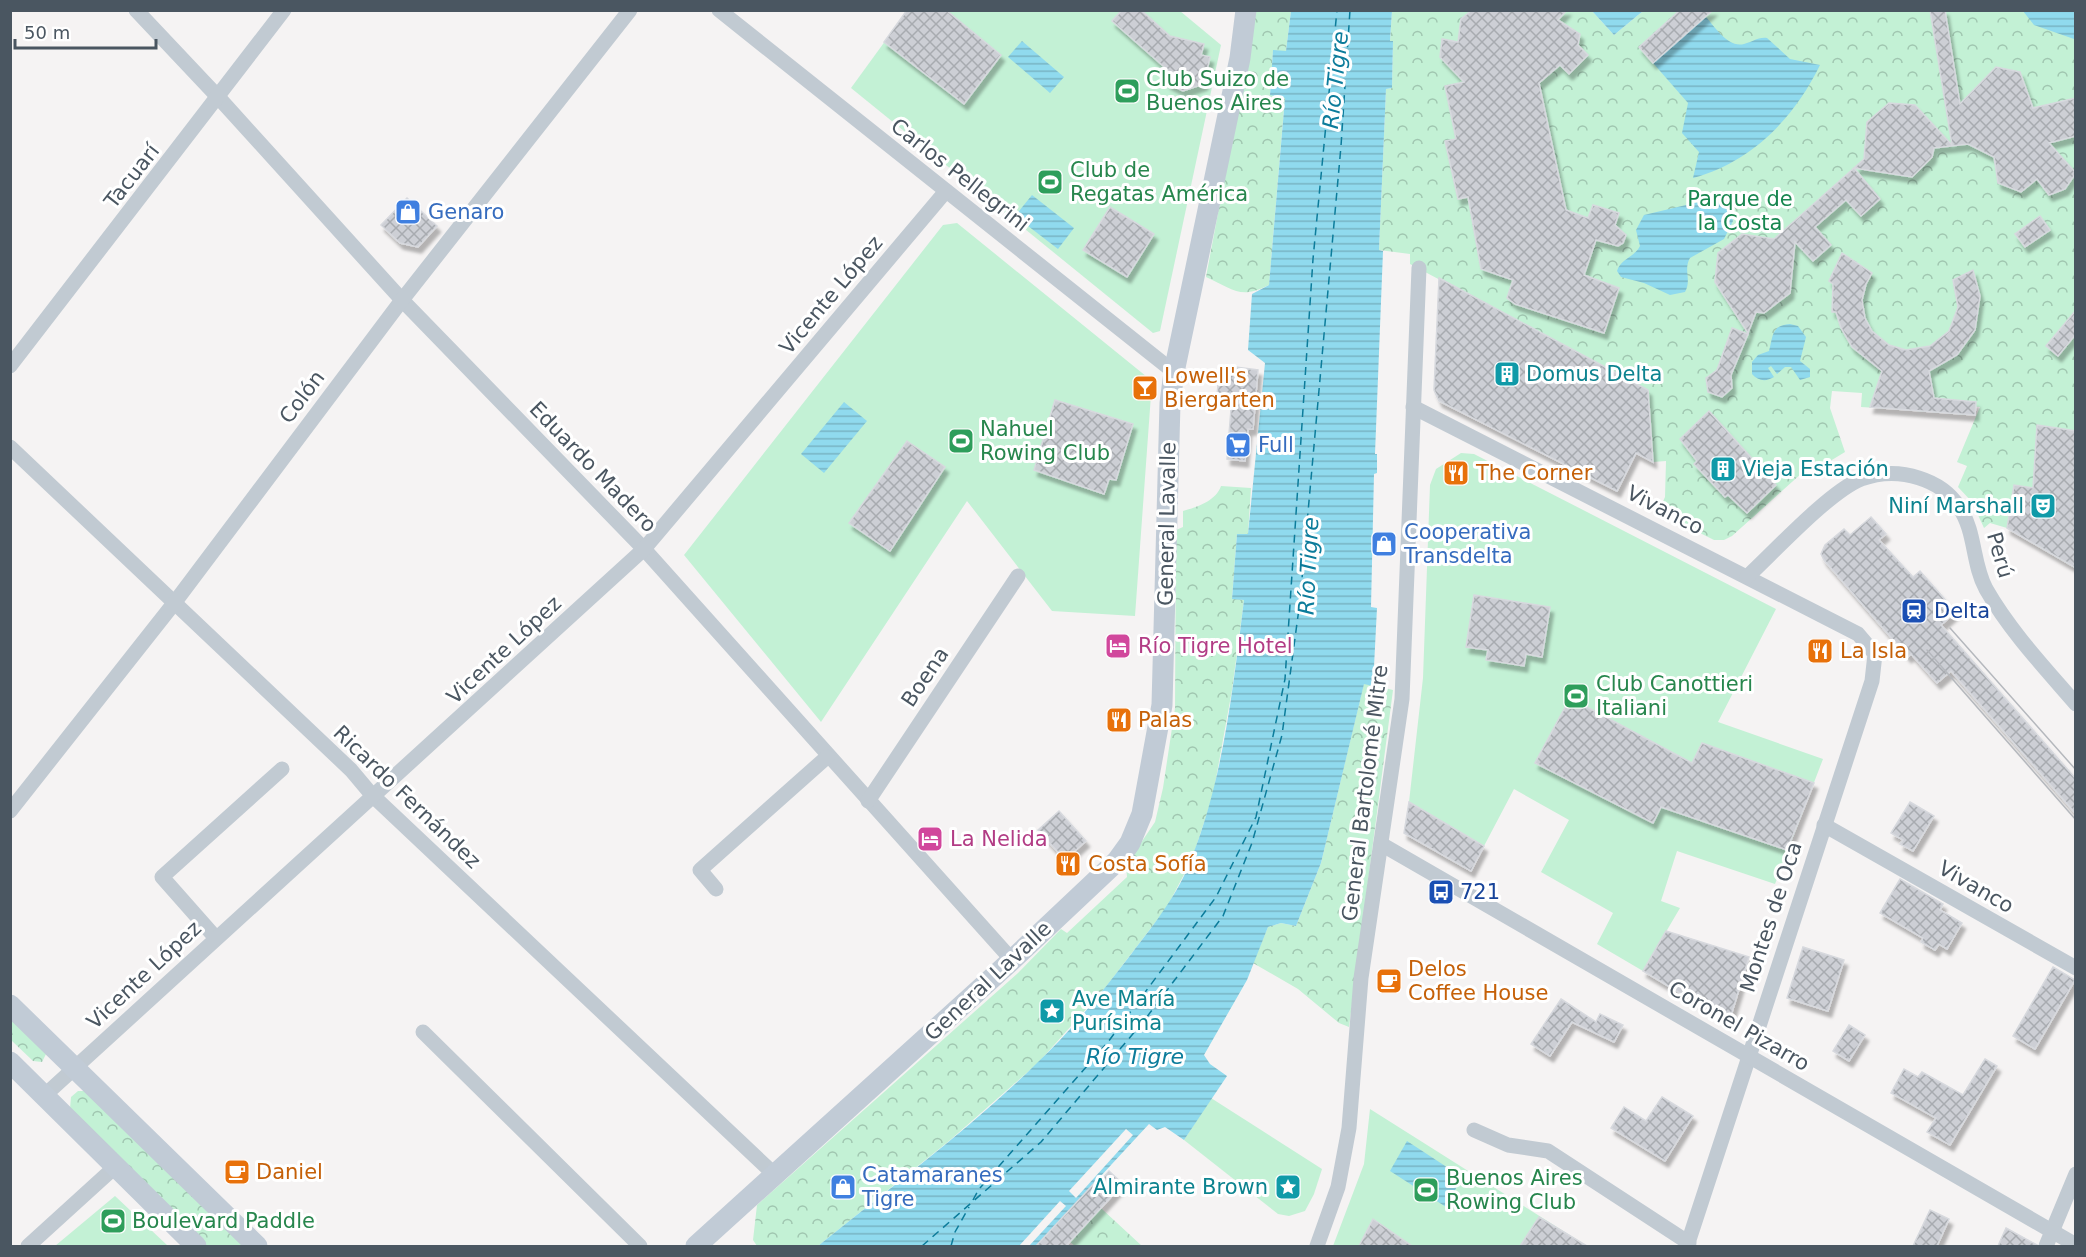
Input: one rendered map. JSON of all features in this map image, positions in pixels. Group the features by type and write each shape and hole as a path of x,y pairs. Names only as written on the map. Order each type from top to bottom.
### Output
{"street":[{"name":"Eduardo Madero","path":"136,10 402,300 644,549 827,757 1012,960"},
{"name":"Tacuarí","path":"10,366 219,98 284,10"},
{"name":"Colón","path":"10,810 175,602 402,300 630,10"},
{"name":"Carlos Pellegrini","path":"719,10 1174,372"},
{"name":"General Lavalle","path":"696,1246 1012,960 1117,861 1136,830 1142,814 1160,722 1163,684 1170,402 1174,372 1240,58 1246,10"},
{"name":"Vicente López","path":"45,1095 215,937 372,795 429,747 644,549 946,191"},
{"name":"General Bartolomé Mitre","path":"1317,1246 1334,1200 1349,1128 1361,978 1402,699 1419,268"},
{"name":"Vivanco","path":"1413,407 1858,634 1875,654 1874,670"},
{"name":"Ricardo Fernández","path":"10,447 351,770 372,795 775,1175"},
{"name":"Perú","path":"1748,577 1848,486 1880,474 1903,474 1922,479 1942,489 1958,505 1972,533 1984,586 2014,631 2076,704"},
{"name":"Boena","path":"868,801 1018,576"},
{"name":"Montes de Oca","path":"1688,1245 1874,670"},
{"path":"716,889 700,870 827,757"},
{"path":"215,937 162,877 282,769"},
{"name":"Vivanco","path":"1824,825 2076,968"},
{"name":"Coronel Pizarro","path":"1381,844 2076,1245"},
{"path":"10,1005 257,1246"},
{"path":"423,1032 640,1246"},
{"path":"10,1062 196,1246"},
{"path":"1474,1130 1508,1146 1548,1151 1688,1245"},
{"path":"28,1246 116,1166"},
{"path":"2046,1246 2076,1174"}],"green space":[{"path":"907,11 1180,11 1221,45 1160,331 1153,333 851,88"},
{"path":"1256,11 1291,11 1286,51 1273,51 1270,94 1285,97 1269,285 1251,292 1243,292 1230,289 1206,277"},
{"name":"Parque de la Costa","path":"1392,11 1592,11 1614,35 1643,11 2075,11 2075,568 2007,528 1990,523 1984,528 1972,502 1958,487 1967,466 1957,462 1980,407 1971,406 1970,415 1958,414 1958,400 1949,400 1948,413 1916,411 1916,405 1895,403 1894,409 1861,407 1862,393 1832,391 1830,408 1845,452 1817,469 1812,464 1732,536 1724,540 1714,540 1658,512 1665,497 1666,461 1653,462 1648,390 1410,264 1410,254 1379,250 1386,89 1392,88 1393,42 1390,41"},
{"name":"Nahuel Rowing Club","path":"957,223 1152,381 1135,616 1052,611 967,501 821,722 684,555 943,225"},
{"name":"Club Canottieri Italiani","path":"1461,453 1474,454 1776,609 1718,722 1823,759 1775,884 1677,851 1661,901 1680,908 1643,971 1597,944 1613,913 1541,872 1569,820 1514,789 1484,846 1409,802 1423,678 1430,485 1436,469"},
{"path":"1221,486 1251,488 1248,534 1237,534 1232,598 1244,600 1232,690 1213,795 1192,859 1167,907 1105,988 1038,1063 949,1141 818,1246 757,1246 753,1240 757,1205 1018,973 1061,929 1067,933 1127,877 1126,865 1155,822 1163,788 1175,708 1176,530 1183,527 1183,511 1215,496"},
{"path":"1364,683 1393,690 1349,1027 1339,1023 1298,989 1253,963 1268,927 1281,923 1296,926 1321,863"},
{"path":"10,1008 50,1046 42,1062 33,1061 11,1040"},
{"path":"78,1091 87,1091 248,1246 205,1246 70,1109 71,1097"},
{"path":"1211,1098 1322,1169 1314,1194 1305,1211 1289,1216 1278,1214 1184,1140"},
{"name":"Buenos Aires Rowing Club","path":"1370,1109 1587,1246 1333,1246 1364,1164"},
{"name":"Boulevard Paddle","path":"115,1196 168,1246 55,1246"},
{"path":"1101,1208 1142,1246 1075,1246 1070,1242"}],"water":[{"name":"Río Tigre","path":"1291,11 1392,11 1390,41 1393,41 1392,88 1386,89 1379,250 1383,251 1375,454 1377,454 1377,473 1374,474 1371,607 1377,608 1373,686 1364,684 1321,863 1296,926 1281,923 1268,927 1247,980 1204,1055 1210,1064 1227,1076 1184,1140 1165,1127 1157,1130 1149,1124 1036,1246 818,1246 957,1135 1011,1088 1075,1024 1166,907 1192,857 1220,763 1244,600 1232,599 1237,534 1248,534 1265,363 1248,350 1252,294 1269,285 1285,98 1270,95 1273,50 1286,51"},
{"path":"1592,11 1643,11 1614,35"},
{"path":"2023,11 2075,11 2074,39 2034,25"},
{"path":"1706,17 1722,36 1733,43 1744,44 1767,38 1790,59 1820,65 1797,103 1769,135 1734,161 1693,178 1699,152 1682,133 1688,103 1653,63"},
{"path":"1022,41 1064,77 1050,93 1008,57"},
{"path":"1032,195 1074,228 1058,249 1015,216"},
{"path":"1707,200 1728,206 1733,221 1724,239 1690,258 1685,292 1670,295 1644,283 1621,277 1617,271 1619,267 1640,246 1636,230 1644,215"},
{"path":"1790,324 1798,326 1806,337 1800,361 1810,369 1810,377 1800,380 1791,367 1785,367 1777,374 1771,366 1768,368 1774,377 1765,380 1757,378 1752,374 1752,362 1758,355 1769,351 1776,329"},
{"path":"844,402 867,421 824,473 801,454"},
{"path":"1407,1141 1462,1177 1446,1207 1390,1171"}],"pier":[{"path":"1126,1129 1133,1135 1076,1198 1069,1191"},
{"path":"1060,1201 1066,1206 1029,1246 1019,1246"}],"building":[{"path":"907,10 946,10 1001,55 964,104 884,42"},
{"path":"1122,10 1141,10 1170,36 1204,44 1201,55 1210,57 1204,84 1183,91 1167,83 1171,73 1112,21"},
{"path":"1472,10 1567,10 1558,20 1580,34 1578,45 1588,55 1569,74 1560,65 1539,83 1566,210 1588,218 1593,205 1619,213 1615,225 1626,235 1623,243 1618,246 1596,240 1584,275 1619,288 1604,333 1515,304 1507,298 1513,280 1481,269 1468,197 1458,199 1445,141 1456,139 1445,86 1464,82 1440,57 1442,39 1458,42 1461,19"},
{"path":"1680,10 1713,10 1653,63 1639,47"},
{"path":"1930,10 1945,10 1960,104 1996,67 2020,72 2033,108 2076,98 2076,136 2049,143 2076,173 2065,189 2049,195 2037,179 2021,192 1998,183 1994,157 1968,144 1934,148 1932,157 1912,177 1854,168 1864,159 1867,122 1889,103 1915,105 1952,145"},
{"path":"1854,168 1880,199 1861,216 1846,200 1815,227 1831,245 1813,261 1795,242 1790,293 1764,313 1756,312 1748,333 1715,282 1718,253 1742,234 1774,239"},
{"name":"Genaro","path":"407,198 437,226 418,247 400,243 381,225"},
{"path":"1110,207 1154,234 1127,277 1083,250"},
{"path":"2040,216 2050,230 2025,247 2015,234"},
{"path":"1842,253 1872,273 1866,284 1862,300 1865,318 1872,331 1889,345 1906,350 1930,346 1949,331 1958,307 1953,280 1973,270 1980,296 1975,330 1957,355 1929,371 1934,398 1976,402 1975,415 1870,407 1882,371 1852,347 1841,328 1836,312 1832,312 1833,284 1829,281"},
{"path":"1439,278 1648,390 1653,462 1636,453 1617,491 1439,401 1434,390"},
{"path":"2076,310 2076,334 2058,356 2046,346"},
{"path":"1732,328 1748,334 1731,375 1732,388 1722,397 1708,392 1706,378 1717,370"},
{"path":"1220,365 1258,370 1253,429 1248,429 1245,461 1227,459 1232,397 1217,395"},
{"path":"1055,400 1133,424 1116,480 1109,479 1104,494 1034,470"},
{"name":"Vieja Estación","path":"1709,411 1776,485 1747,513 1728,495 1725,497 1694,464 1697,461 1680,439"},
{"name":"Niní Marshall","path":"2037,425 2076,431 2076,568 2007,528 2014,485 2033,488"},
{"path":"907,441 945,467 890,551 849,523"},
{"path":"1871,517 1886,534 1879,540 1913,577 1920,571 1956,612 1941,625 2076,779 2076,814 1951,671 1937,683 1911,654 1908,657 1824,560 1821,554 1825,545 1844,529 1850,535"},
{"path":"1474,595 1550,607 1542,657 1526,654 1524,666 1486,660 1488,650 1466,647"},
{"path":"1570,698 1692,763 1702,743 1814,783 1787,850 1661,807 1653,823 1535,763"},
{"path":"1409,802 1484,846 1471,871 1404,833"},
{"path":"1910,802 1934,816 1913,851 1900,844 1903,840 1891,833"},
{"path":"1059,811 1086,841 1065,860 1038,830"},
{"path":"1900,879 1943,904 1940,910 1962,923 1947,949 1939,944 1935,950 1921,942 1923,938 1880,913"},
{"path":"1666,931 1749,957 1729,1022 1643,971"},
{"path":"1803,947 1844,960 1828,1011 1787,998"},
{"path":"2053,967 2075,980 2035,1049 2013,1036"},
{"path":"1561,999 1596,1022 1600,1014 1623,1025 1614,1042 1572,1022 1550,1056 1531,1044"},
{"path":"1849,1025 1865,1035 1849,1061 1833,1051"},
{"path":"1985,1059 1997,1066 1950,1145 1927,1132 1936,1118 1891,1093 1904,1069 1918,1077 1922,1072 1963,1095"},
{"path":"1662,1097 1693,1116 1665,1161 1611,1128 1624,1107 1646,1121"},
{"path":"1109,1171 1123,1184 1066,1246 1036,1246 1099,1178 1101,1180"},
{"path":"1930,1210 1949,1219 1937,1246 1913,1246"},
{"path":"1539,1217 1587,1246 1520,1246"},
{"path":"1373,1219 1412,1246 1359,1246"},
{"path":"2006,1228 2037,1245 1998,1246"}],"ferry route":[{"path":"973,1200 979,1189 1108,1042 1216,897 1256,817 1285,679 1313,259 1337,10"},
{"path":"922,1246 1041,1142 1143,1022 1223,916 1252,843 1282,735 1300,601 1341,146 1350,10"},
{"path":"951,1246 955,1232 969,1207"}],"tram line":[{"path":"1950,628 2076,770"},
{"path":"1927,650 2076,820"}],"place":[{"name":"Club Suizo de Buenos Aires","path":"1127,91"},
{"name":"Club de Regatas América","path":"1050,182"},
{"name":"Genaro","path":"408,212"},
{"name":"Domus Delta","path":"1507,374"},
{"name":"Lowell's Biergarten","path":"1145,388"},
{"name":"Nahuel Rowing Club","path":"961,441"},
{"name":"Full","path":"1238,445"},
{"name":"Vieja Estación","path":"1723,469"},
{"name":"The Corner","path":"1456,473"},
{"name":"Niní Marshall","path":"2043,506"},
{"name":"Cooperativa Transdelta","path":"1384,544"},
{"name":"Delta","path":"1914,611"},
{"name":"Río Tigre Hotel","path":"1118,646"},
{"name":"La Isla","path":"1820,651"},
{"name":"Club Canottieri Italiani","path":"1576,696"},
{"name":"Palas","path":"1119,720"},
{"name":"La Nelida","path":"930,839"},
{"name":"Costa Sofía","path":"1068,864"},
{"name":"721","path":"1441,892"},
{"name":"Delos Coffee House","path":"1389,981"},
{"name":"Ave María Purísima","path":"1052,1011"},
{"name":"Daniel","path":"237,1172"},
{"name":"Catamaranes Tigre","path":"843,1187"},
{"name":"Almirante Brown","path":"1288,1187"},
{"name":"Buenos Aires Rowing Club","path":"1426,1190"},
{"name":"Boulevard Paddle","path":"113,1221"}]}
